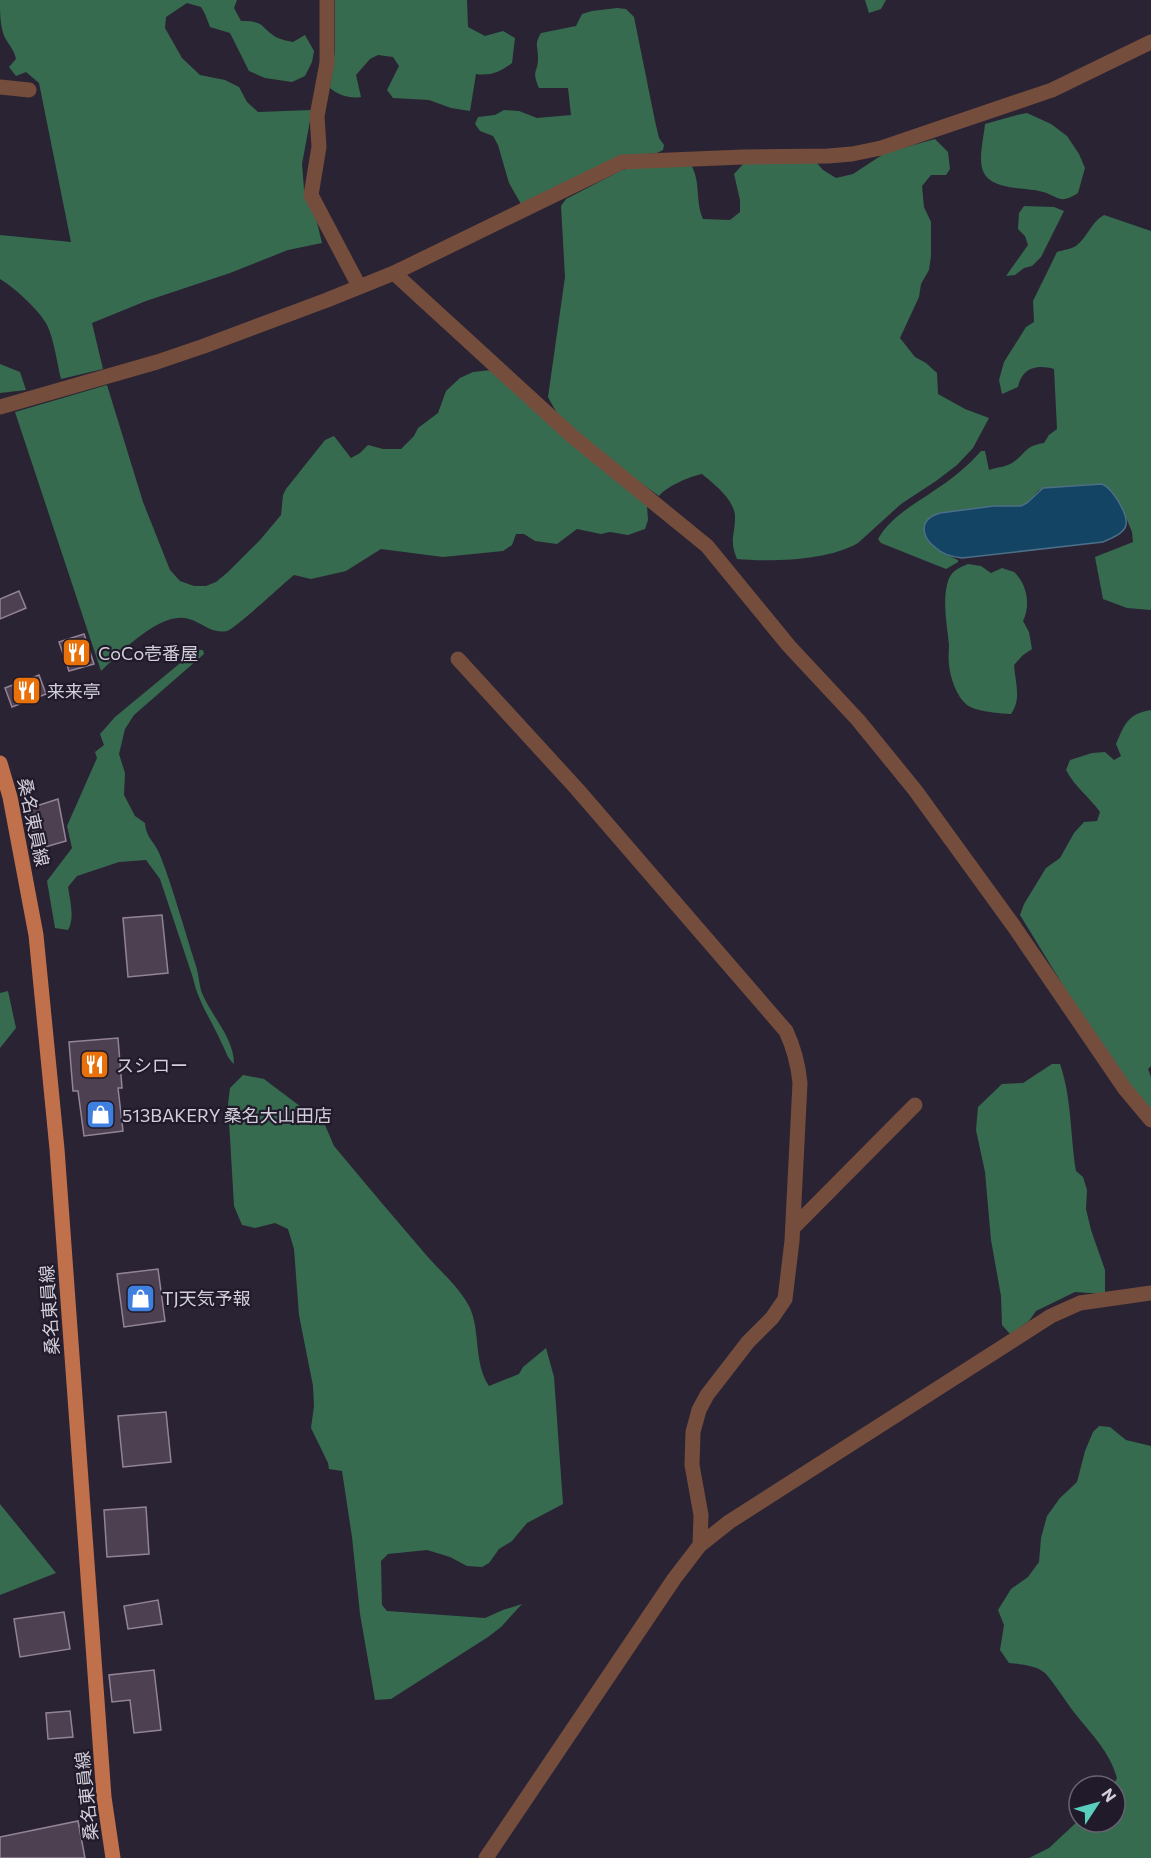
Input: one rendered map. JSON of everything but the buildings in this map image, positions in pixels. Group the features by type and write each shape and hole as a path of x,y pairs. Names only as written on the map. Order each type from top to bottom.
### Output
{"main road":[{"name":"桑名東員線","path":"0,763 12,809 36,935 57,1149 104,1797 113,1858"}],"street":[{"path":"327,0 327,63 317,116 319,147 311,195 359,286"},
{"path":"0,407 204,346 393,273 622,162 828,156 882,148 1052,90 1151,42"},
{"path":"0,87 29,90"},
{"path":"393,273 572,436 707,546 789,646 858,720 915,790 1013,926 1125,1089 1151,1120"},
{"path":"458,659 577,789 786,1030 798,1061 800,1083 793,1228 785,1299 772,1318 748,1342 707,1395 699,1410 693,1432 692,1465 701,1515 700,1545"},
{"path":"793,1228 915,1105"},
{"path":"486,1858 674,1579 700,1545 729,1522 1052,1316 1080,1303 1151,1293"}],"green space":[{"path":"0,0 237,0 234,8 241,21 256,22 278,38 293,42 305,35 314,51 312,62 305,76 292,82 265,78 249,71 230,33 210,27 201,7 187,3 166,17 165,28 182,58 200,75 225,80 239,87 247,102 258,112 312,110 302,164 304,189 315,214 322,243 288,250 92,323 103,369 61,379 47,325 26,299 0,279 0,235 71,242 39,83 26,72 16,76 9,67 16,59 2,29"},
{"path":"335,0 467,0 468,27 485,36 503,31 515,38 512,63 495,73 476,74 470,111 451,108 429,100 393,98 387,90 399,66 393,57 378,55 370,59 356,75 361,97 344,96 330,88 335,51"},
{"path":"865,0 886,0 881,9 869,13"},
{"path":"617,8 626,9 634,17 655,121 659,138 664,145 663,150 657,153 636,155 521,204 509,183 498,145 493,136 480,131 475,124 478,117 495,115 504,110 519,111 537,118 571,115 568,88 539,88 535,74 538,63 539,37 541,33 576,26 582,14"},
{"path":"1027,113 1051,124 1067,136 1079,154 1085,168 1078,193 1061,199 1036,190 1001,185 993,182 983,171 981,154 985,124"},
{"path":"935,139 948,152 950,169 946,175 931,175 922,186 924,207 931,222 929,270 921,284 919,297 900,338 915,357 937,373 938,394 965,409 989,418 973,448 957,465 901,504 858,543 831,554 815,557 782,560 737,559 733,542 735,517 732,505 723,493 702,474 679,482 659,496 618,467 559,417 548,397 565,277 561,206 566,199 622,170 691,165 696,178 703,219 730,220 740,212 740,200 734,174 744,163 817,163 836,178 853,174 885,153"},
{"path":"1024,206 1054,207 1064,211 1041,257 1032,266 1024,268 1015,275 1006,276 1028,245 1025,236 1018,229 1019,213"},
{"path":"1104,215 1151,231 1151,610 1127,608 1103,599 1095,557 1133,542 1132,532 1124,513 1039,490 1027,503 1017,507 994,506 940,513 925,533 939,550 958,560 946,569 881,543 878,539 896,518 954,477 981,451 985,451 989,470 1004,466 1017,460 1029,448 1044,443 1057,429 1054,369 1036,367 1031,369 1023,375 1018,387 1002,394 999,380 1004,362 1026,327 1034,322 1033,301 1057,252 1076,246"},
{"path":"0,364 20,372 26,390 0,393"},
{"path":"491,370 647,505 648,520 645,529 628,535 610,532 601,534 577,529 557,544 535,541 524,534 516,534 512,545 503,551 443,557 381,549 346,571 311,579 294,575 249,615 227,631 212,630 189,619 178,618 166,621 142,635 101,671 15,412 107,385 143,502 170,570 180,581 194,586 206,586 216,582 228,572 281,515 283,495 286,489 325,440 334,436 351,458 368,445 383,449 401,449 414,436 418,428 438,413 446,391 460,378 473,372"},
{"path":"968,564 981,566 991,573 1002,568 1014,572 1025,589 1027,608 1023,621 1029,632 1032,649 1014,665 1017,696 1011,714 988,712 967,705 957,692 952,680 945,596 952,574"},
{"path":"196,650 203,650 204,654 134,715 125,729 119,754 125,773 124,795 135,816 145,823 147,832 160,855 196,966 202,993 227,1036 234,1064 228,1057 195,987 160,879 146,860 119,862 77,876 68,887 72,915 68,930 55,928 47,881 72,848 67,826 97,758 95,752 104,745 100,734 115,717"},
{"path":"1151,710 1151,1066 1148,1069 1151,1077 1151,1114 1108,1059 1020,915 1024,904 1046,868 1060,858 1074,833 1084,822 1097,821 1100,812 1066,770 1070,760 1092,753 1105,752 1114,760 1121,756 1116,744 1125,725 1137,714"},
{"path":"8,991 16,1028 0,1048 0,993"},
{"path":"1052,1064 1060,1064 1064,1077 1076,1171 1083,1177 1087,1190 1086,1209 1105,1270 1105,1294 1075,1292 1036,1311 1029,1321 1010,1334 1002,1325 1001,1296 991,1240 985,1172 976,1130 978,1107 1002,1084 1023,1083"},
{"path":"243,1075 264,1079 325,1125 334,1146 460,1292 473,1315 481,1367 489,1386 519,1374 523,1367 546,1348 554,1377 563,1504 527,1523 512,1541 499,1549 489,1563 482,1567 467,1566 450,1557 427,1550 388,1554 381,1561 382,1605 387,1611 485,1618 522,1604 501,1627 488,1637 391,1699 375,1700 360,1614 342,1471 329,1469 311,1428 314,1406 313,1386 299,1315 294,1249 288,1229 275,1223 255,1228 242,1225 234,1206 228,1104 230,1088"},
{"path":"1099,1426 1110,1427 1126,1440 1151,1446 1151,1858 1029,1858 1049,1848 1067,1831 1067,1834 1127,1834 1127,1774 1116,1774 1098,1742 1045,1673 1023,1664 1009,1663 1000,1650 1004,1625 998,1610 1011,1589 1028,1577 1039,1562 1041,1538 1047,1516 1060,1498 1077,1482 1085,1451 1093,1432"},
{"path":"0,1504 56,1573 0,1595"}],"water":[{"path":"1102,484 1110,490 1118,502 1126,520 1123,531 1103,542 962,558 939,550 925,533 924,528 928,519 940,513 994,506 1021,506 1043,488"}],"place":[{"name":"CoCo壱番屋","path":"77,653"},
{"name":"来来亭","path":"26,691"},
{"name":"スシロー","path":"95,1065"},
{"name":"513BAKERY 桑名大山田店","path":"101,1115"},
{"name":"TJ天気予報","path":"141,1298"}]}
